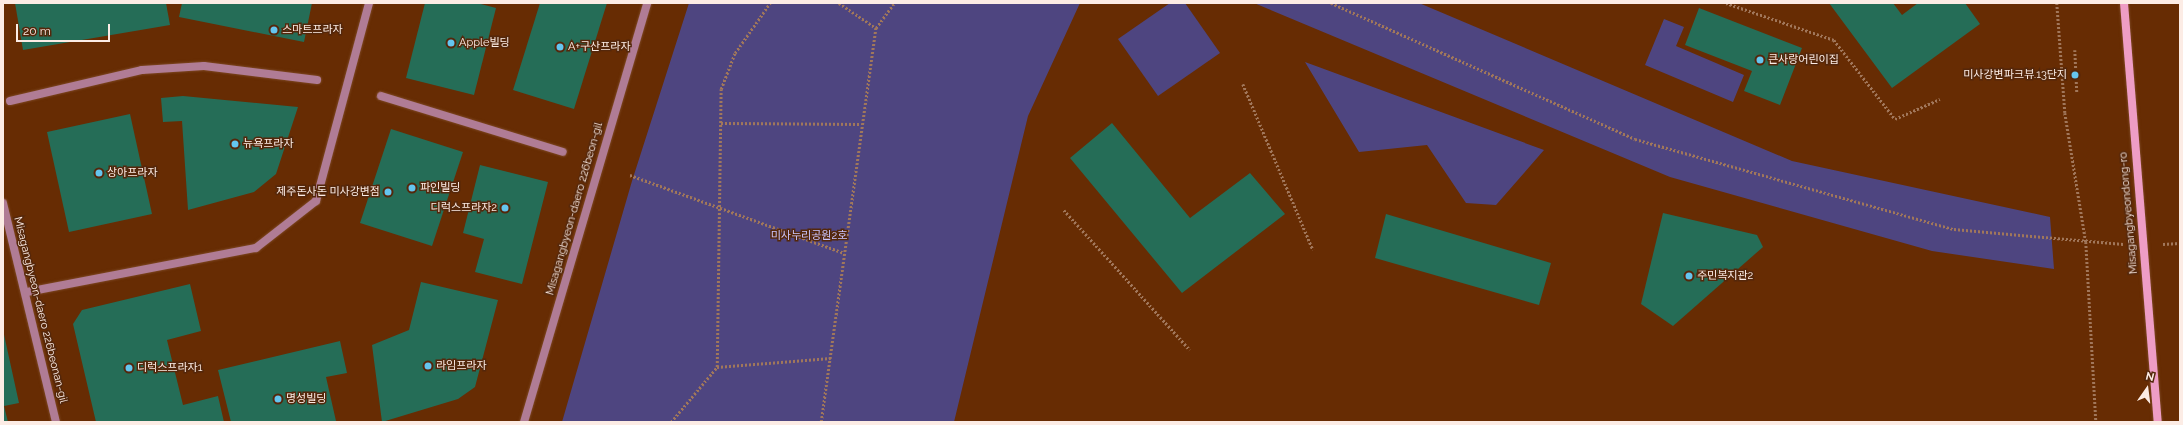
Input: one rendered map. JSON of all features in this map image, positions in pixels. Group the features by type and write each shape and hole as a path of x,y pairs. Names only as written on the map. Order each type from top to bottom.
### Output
{"main road":[{"name":"Misagangbyeondong-ro","path":"2124,3 2158,422"}],"street":[{"path":"27,292 256,248 316,201 369,3"},
{"name":"Misagangbyeon-daero 226beon-gil","path":"524,422 647,3"},
{"path":"10,102 142,70 204,66 317,80"},
{"path":"380,96 563,152"},
{"name":"Misagangbyeon-daero 226beonan-gil","path":"3,203 27,292 56,422"}],"path":[{"path":"671,422 718,367 718,210 721,89 725,71 770,3"},
{"path":"839,3 876,28"},
{"path":"821,422 831,358 860,124 876,28 894,3"},
{"path":"1331,3 1635,139 1954,229 2086,242"},
{"path":"1726,3 1834,40 1895,119 1940,99"},
{"path":"2057,3 2066,111 2086,242 2096,422"},
{"path":"2075,50 2077,92"},
{"path":"1243,84 1313,250"},
{"path":"721,123 860,124"},
{"path":"630,175 718,210 844,253"},
{"path":"1064,210 1190,350"},
{"path":"718,367 831,358"}],"green space":[{"name":"미사누리공원2호","path":"689,3 1080,3 1028,116 954,422 562,422 632,181"},
{"path":"1170,3 1185,3 1220,53 1158,96 1118,39"},
{"path":"1254,3 1419,3 1792,161 2050,217 2054,269 1932,251 1670,177"},
{"path":"1664,19 1684,27 1676,46 1744,75 1733,102 1645,65"},
{"path":"1305,62 1544,150 1496,205 1466,203 1427,145 1359,152"}],"building":[{"path":"15,3 166,3 170,25 23,50"},
{"name":"스마트프라자","path":"182,3 312,3 304,42 179,17"},
{"name":"Apple빌딩","path":"425,3 477,3 496,8 474,95 406,78"},
{"name":"A+구산프라자","path":"540,3 607,3 574,109 513,90"},
{"path":"1829,3 1893,3 1902,15 1918,3 1965,3 1980,24 1892,88"},
{"name":"큰사랑어린이집","path":"1699,8 1802,48 1780,105 1744,91 1752,71 1685,45"},
{"name":"뉴욕프라자","path":"183,96 298,107 276,174 254,192 188,210 182,121 163,122 161,98"},
{"name":"상아프라자","path":"130,114 152,214 69,232 47,132"},
{"path":"1112,123 1190,218 1250,173 1285,214 1182,293 1070,158"},
{"name":"파인빌딩","path":"391,129 463,152 432,246 360,223"},
{"name":"디럭스프라자2","path":"480,165 548,182 522,284 475,272 484,239 463,233"},
{"name":"주민복지관2","path":"1663,213 1757,235 1763,247 1673,326 1641,304"},
{"path":"1386,214 1551,263 1539,305 1375,258"},
{"name":"라임프라자","path":"421,282 498,300 475,387 458,399 382,422 372,345 409,330"},
{"name":"디럭스프라자1","path":"190,284 201,331 167,340 183,405 218,396 224,422 96,422 73,324 82,310"},
{"path":"3,330 19,403 4,406 8,422 3,422"},
{"name":"명성빌딩","path":"340,341 347,373 326,377 336,421 231,422 218,370"}],"place":[{"name":"스마트프라자","path":"274,30"},
{"name":"Apple빌딩","path":"451,43"},
{"name":"A+구산프라자","path":"560,47"},
{"name":"큰사랑어린이집","path":"1760,60"},
{"name":"미사강변파크뷰.13단지","path":"2075,75"},
{"name":"뉴욕프라자","path":"235,144"},
{"name":"상아프라자","path":"99,173"},
{"name":"파인빌딩","path":"412,188"},
{"name":"제주돈사돈 미사강변점","path":"388,192"},
{"name":"디럭스프라자2","path":"505,208"},
{"name":"주민복지관2","path":"1689,276"},
{"name":"라임프라자","path":"428,366"},
{"name":"디럭스프라자1","path":"129,368"},
{"name":"명성빌딩","path":"278,399"}]}
